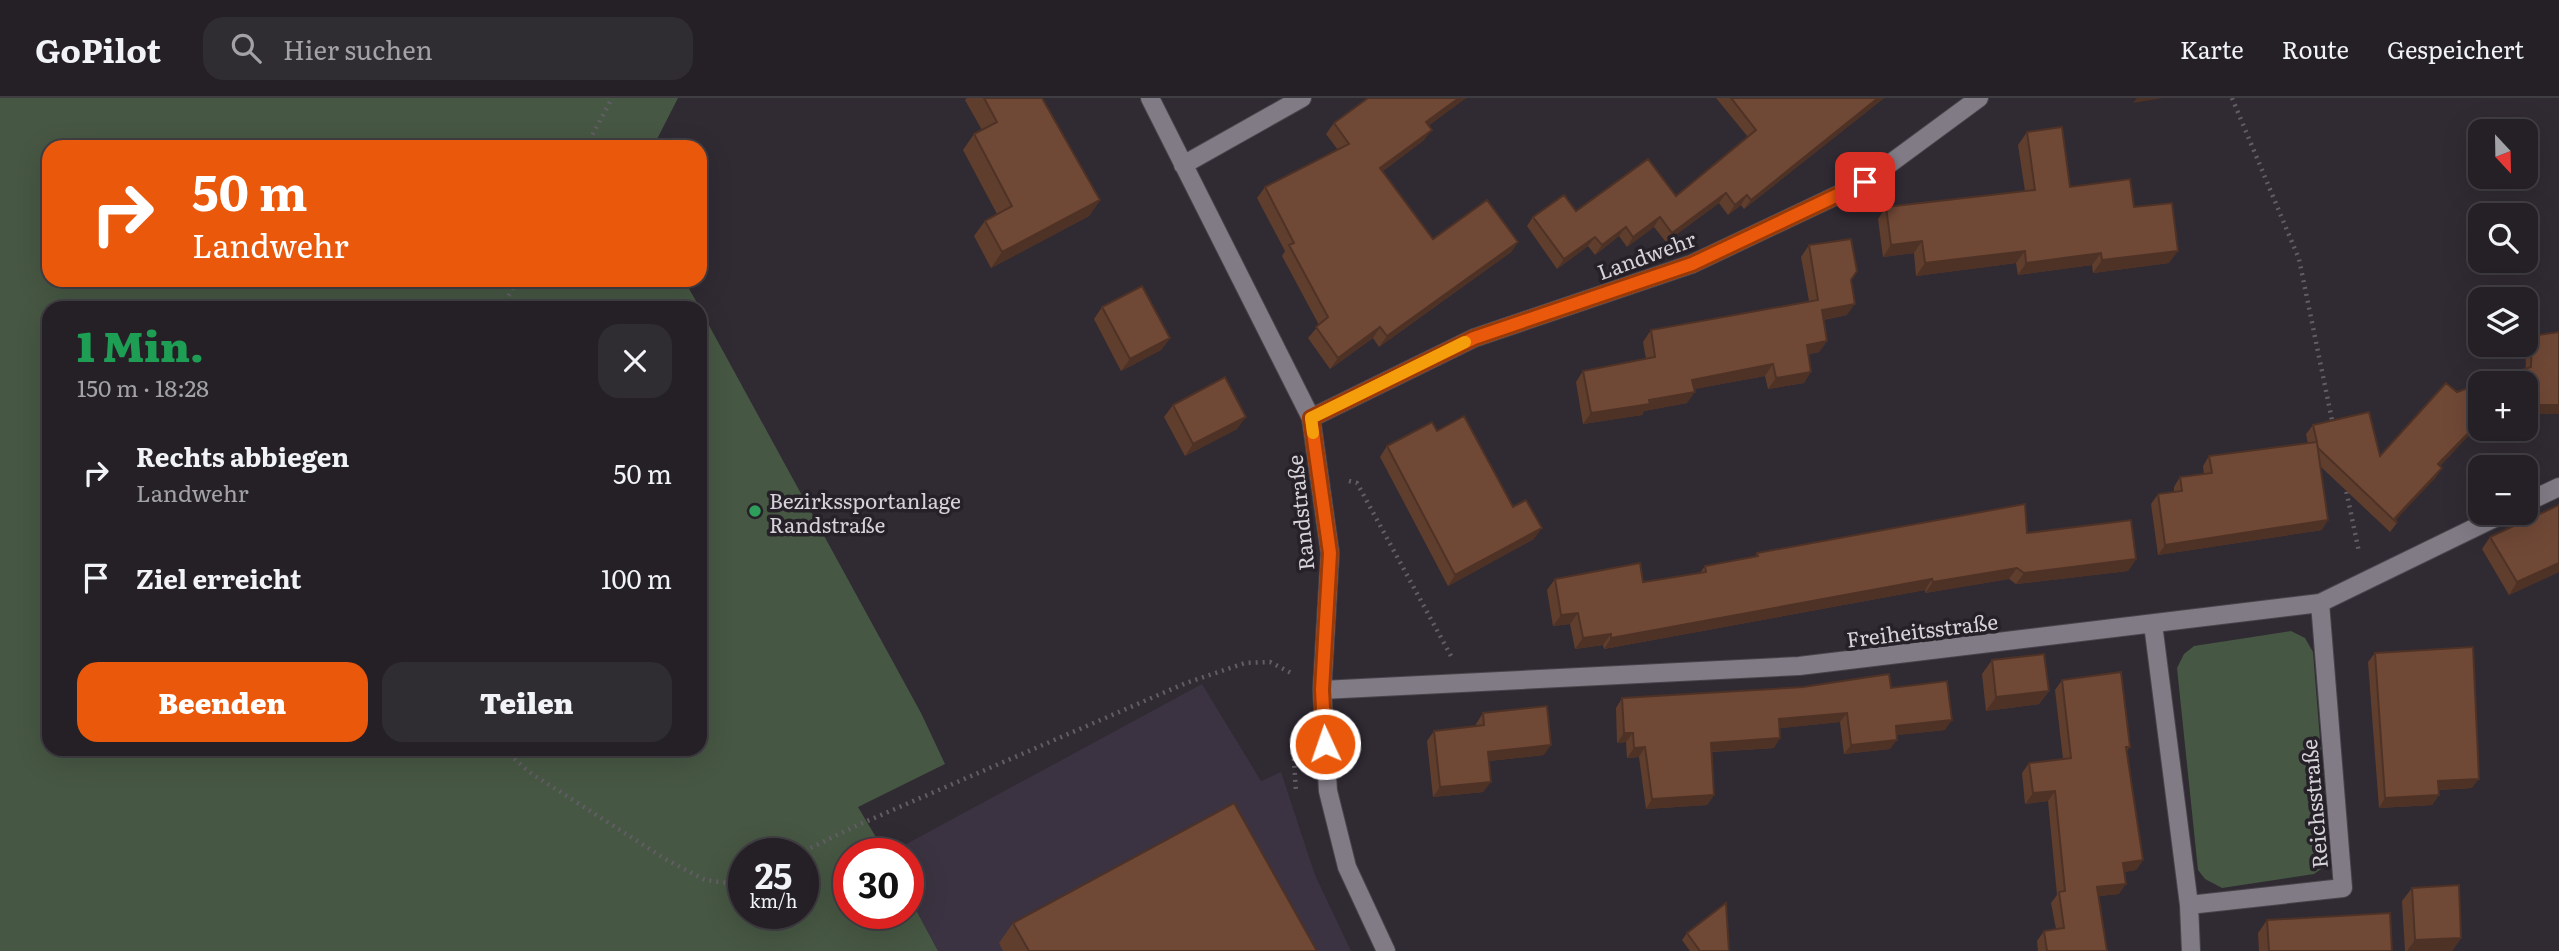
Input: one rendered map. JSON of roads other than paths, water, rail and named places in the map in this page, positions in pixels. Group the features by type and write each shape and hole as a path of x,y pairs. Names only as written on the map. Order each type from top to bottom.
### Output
{"street":[{"name":"Randstraße","path":"1150,98 1311,418 1330,553 1322,690 1328,792 1348,867 1386,951"},
{"path":"1183,165 1302,98"},
{"name":"Landwehr","path":"1311,418 1474,338 1692,264 1853,188 1979,98"},
{"path":"2538,497 2559,487"},
{"name":"Freiheitsstraße","path":"1322,690 1799,666 2320,603 2480,525"},
{"name":"Reichsstraße","path":"2189,905 2343,888 2320,603"},
{"path":"2153,624 2189,905 2191,951"}],"place":[{"name":"Bezirkssportanlage Randstraße","path":"755,511"}]}
